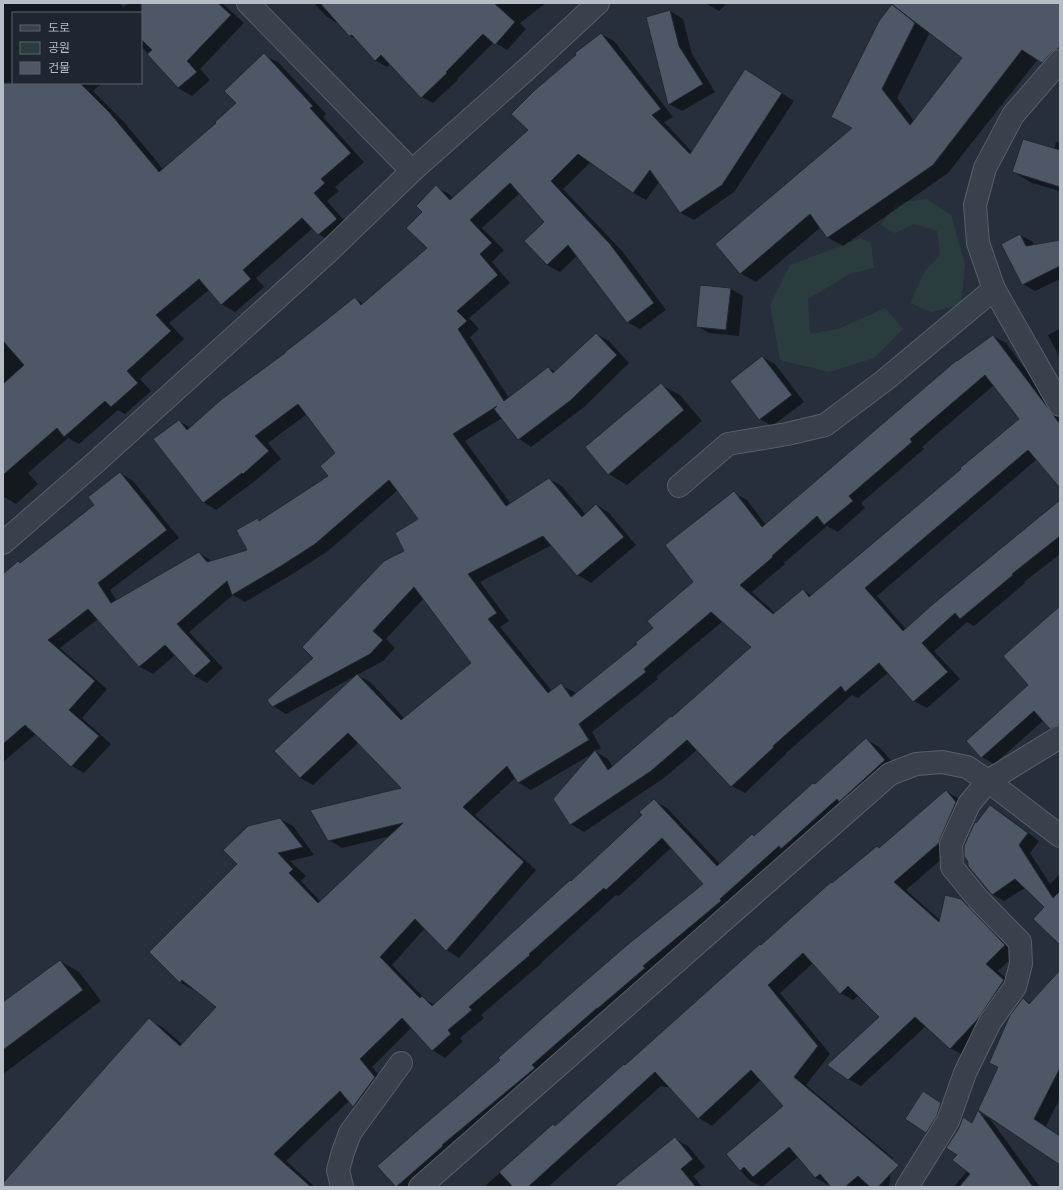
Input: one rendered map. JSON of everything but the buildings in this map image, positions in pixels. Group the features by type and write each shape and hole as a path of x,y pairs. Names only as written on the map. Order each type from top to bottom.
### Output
{"street":[{"path":"248,3 412,171"},
{"path":"3,543 96,462 322,258 412,171 528,68 598,3"},
{"path":"1060,61 1013,115 985,168 975,205 978,243 994,289 1060,405"},
{"path":"679,486 728,444 787,434 825,425 885,380 994,289"},
{"path":"907,1187 948,1121 965,1073 990,1022 1015,987 1020,964 1020,942 979,900 952,867 951,844 969,804 988,781 1060,737"},
{"path":"420,1187 890,774 916,764 942,762 967,768 988,781 1060,836"},
{"path":"342,1187 338,1170 350,1133 401,1063"}],"green space":[{"path":"927,199 951,215 965,264 961,305 931,312 910,303 925,271 940,255 937,231 914,224 895,233 881,225 896,203"},
{"path":"861,238 871,243 874,268 850,274 808,299 810,334 838,329 885,308 903,329 874,358 829,372 780,360 770,305 790,265"}]}
